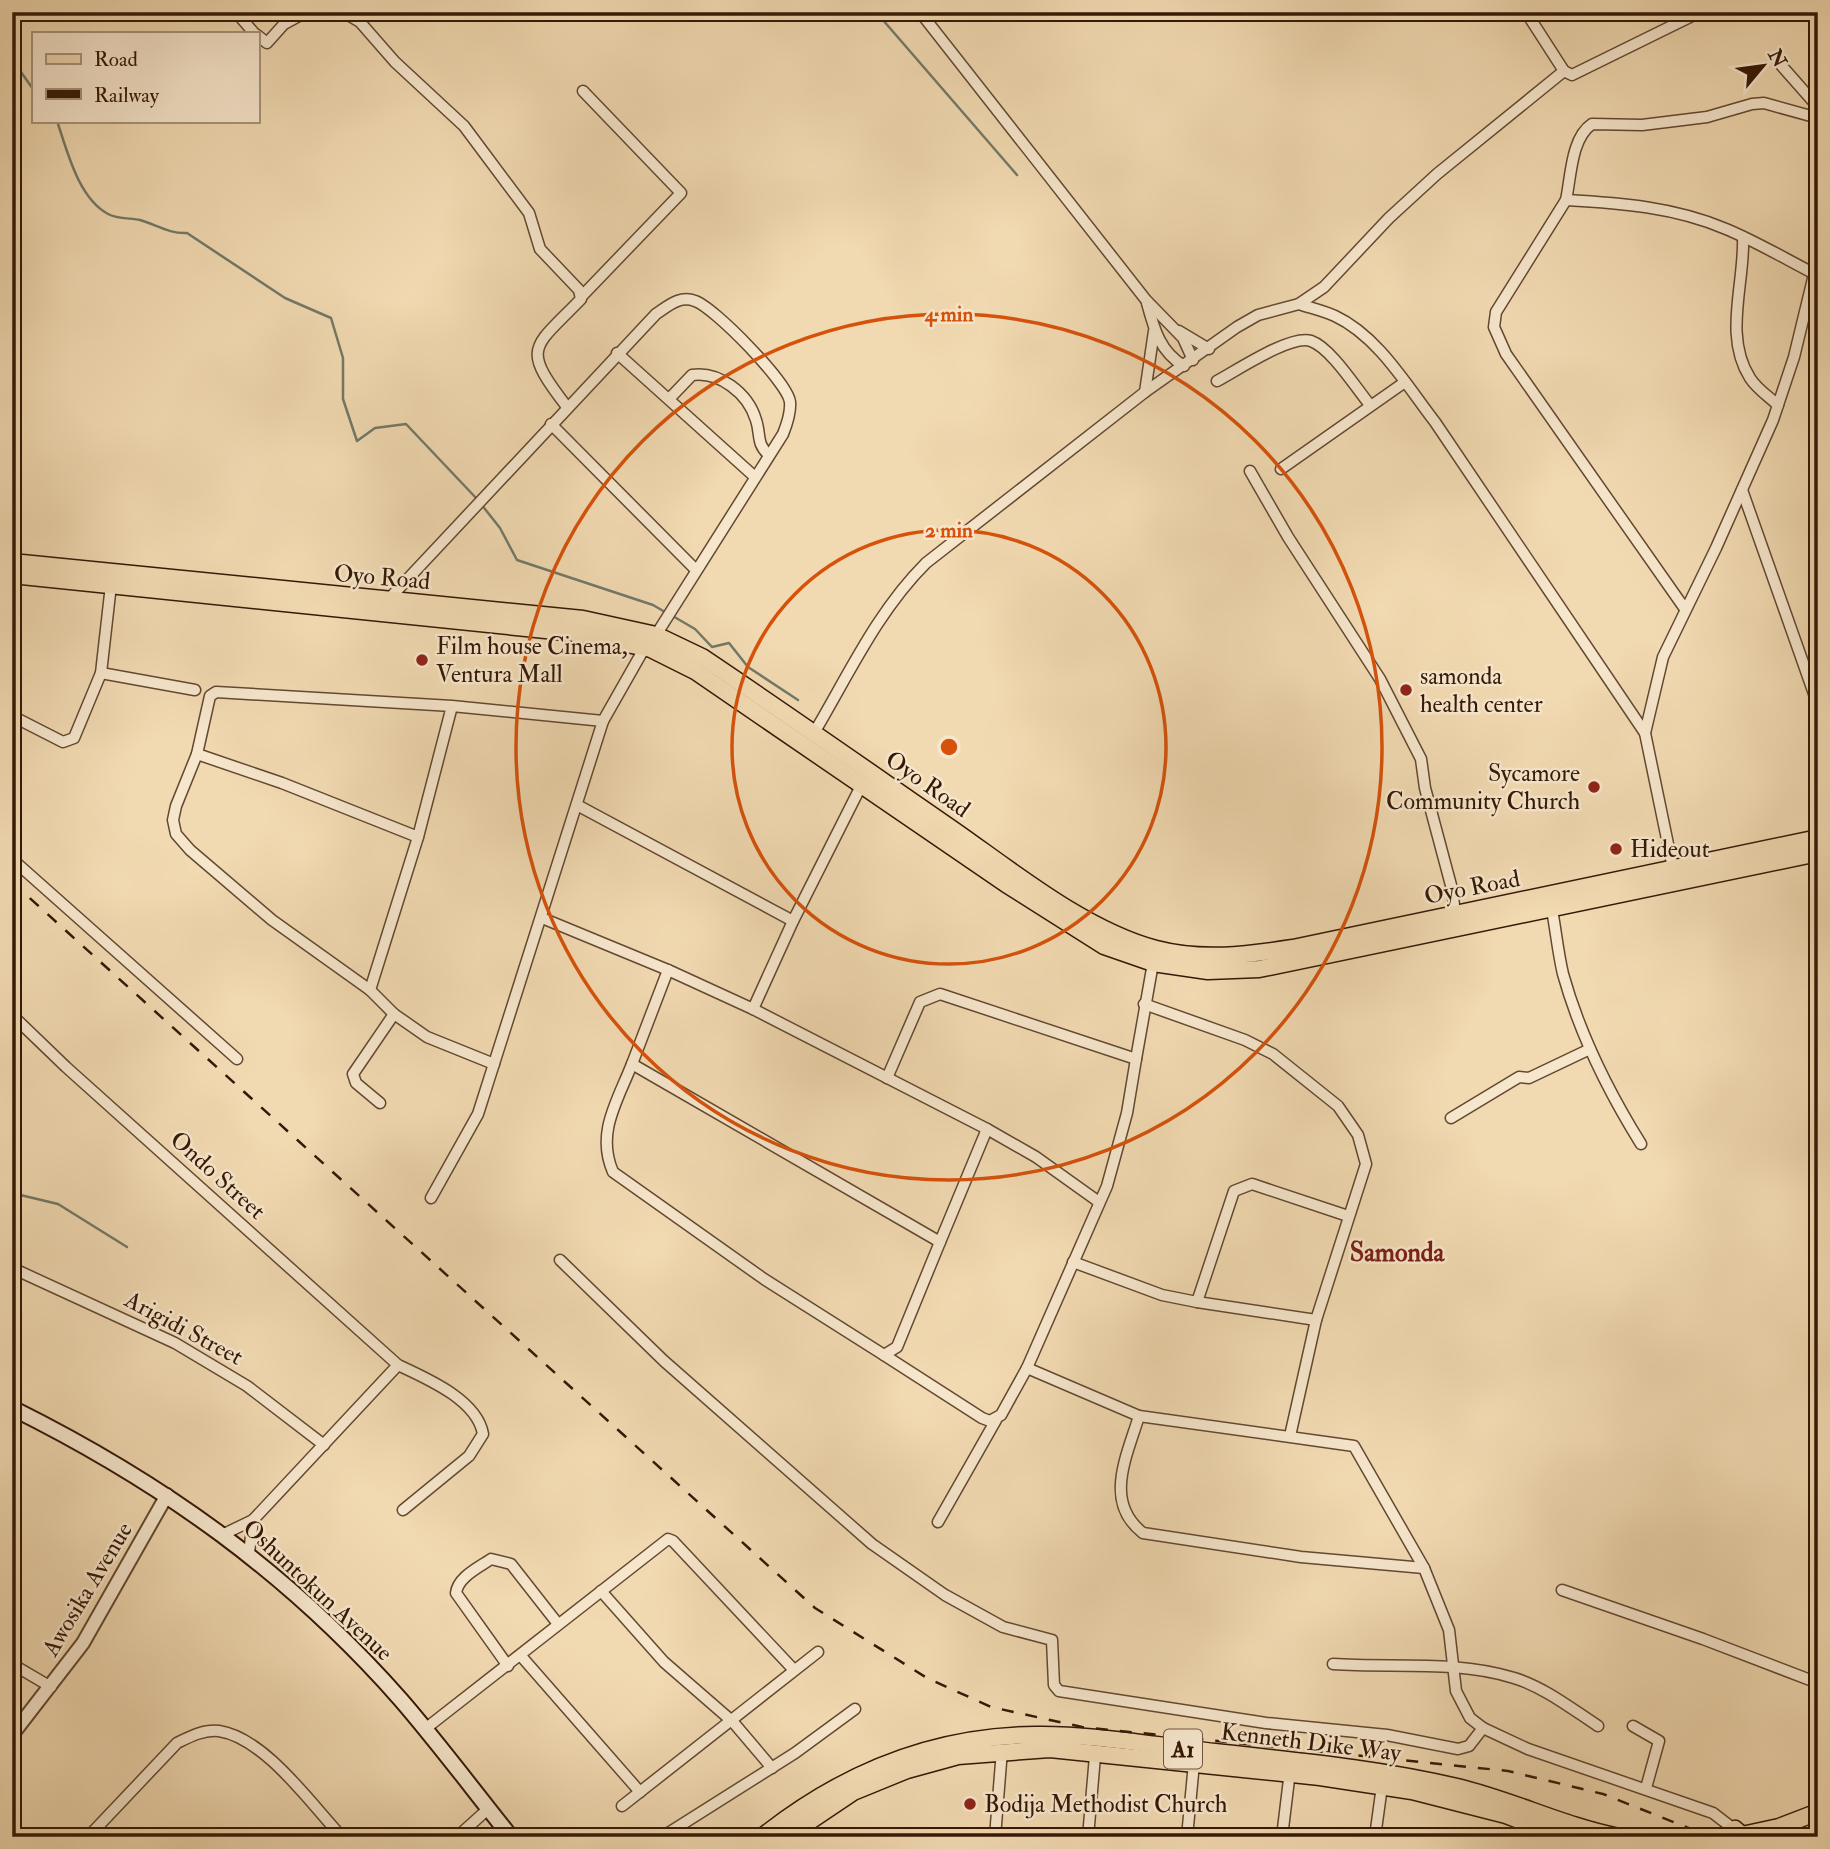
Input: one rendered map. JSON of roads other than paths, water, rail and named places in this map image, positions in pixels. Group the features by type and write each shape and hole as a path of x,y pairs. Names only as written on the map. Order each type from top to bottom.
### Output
{"main road":[{"name":"Oyo Road","path":"12,562 138,581 575,633 645,647 719,685 1006,884 1091,938 1153,963 1208,971 1259,969 1552,910 1675,874 1818,838"},
{"name":"Oyo Road","path":"12,575 111,586 138,581 388,600 583,619 656,635 702,657 1044,892 1096,924 1156,949 1206,957 1256,954 1455,913 1675,874 1818,853"},
{"name":"Oshuntokun Avenue","path":"12,1408 79,1441 167,1495 248,1552 359,1655 425,1729 511,1837"},
{"name":"Kenneth Dike Way","path":"762,1837 830,1789 880,1766 944,1746 1076,1737 1291,1768 1382,1786 1506,1815 1564,1837"},
{"name":"Kenneth Dike Way","path":"786,1837 828,1806 878,1780 1004,1744 1096,1756 1391,1773 1459,1788 1583,1829 1619,1837"},
{"path":"1728,1834 1742,1835 1763,1831 1818,1812"},
{"path":"1783,1837 1818,1824"}],"street":[{"path":"236,12 254,32"},
{"path":"259,36 267,43 284,24 306,12"},
{"path":"343,12 360,22 395,62 464,125 529,213 540,249 582,296"},
{"path":"920,12 1146,300 1189,347 1188,363"},
{"path":"1526,12 1564,71 1572,75 1591,68 1692,16"},
{"path":"1781,65 1816,105 1795,111"},
{"path":"814,733 898,590 926,563 1145,392 1258,315 1299,304 1324,287 1389,218 1437,174 1564,71"},
{"path":"566,407 541,373 537,356 546,333 681,193 583,91"},
{"path":"1685,609 1506,354 1494,327 1496,312 1566,200 1578,142 1585,128 1592,124 1642,125 1707,117 1764,103 1818,118"},
{"path":"1566,200 1615,202 1668,211 1724,228 1813,273"},
{"path":"1743,237 1744,263 1736,340 1750,379 1778,405"},
{"path":"1645,733 1663,657 1742,490 1778,405 1794,357 1818,258"},
{"path":"388,600 656,314 676,300 693,300 710,309 767,366 790,401 788,424 656,635"},
{"path":"1146,300 1154,330 1166,352 1188,363"},
{"path":"1299,304 1336,317 1367,338 1405,383 1435,422 1645,733 1675,874"},
{"path":"1171,326 1209,349"},
{"path":"1145,392 1154,330"},
{"path":"1217,381 1292,341 1312,341 1330,355 1370,405"},
{"path":"617,353 755,477"},
{"path":"669,398 692,374 712,373 722,378 753,412 759,443 769,455"},
{"path":"1281,469 1405,383"},
{"path":"551,424 695,569"},
{"path":"1250,471 1380,679 1421,759 1425,788 1452,889 1455,913"},
{"path":"1742,490 1818,705"},
{"path":"12,716 59,740 71,741 80,728 101,673 111,586"},
{"path":"431,1198 478,1114 603,721 645,647"},
{"path":"101,673 195,690"},
{"path":"494,1064 427,1037 394,1014 370,990 272,920 190,850 176,834 173,820 176,806 197,754 210,696 216,692 452,706 603,721"},
{"path":"370,990 418,837 452,706"},
{"path":"197,754 282,783 418,837"},
{"path":"753,1009 793,921 862,784"},
{"path":"577,805 793,921"},
{"path":"12,859 237,1059"},
{"path":"1552,910 1563,973 1590,1049 1608,1091 1642,1144"},
{"path":"542,918 668,970 753,1009 987,1129 1035,1157 1099,1202"},
{"path":"938,1522 1027,1368 1113,1168 1153,963"},
{"path":"668,970 605,1135 604,1148 613,1172 764,1279 982,1418 996,1420"},
{"path":"887,1078 920,1002 940,994 1136,1059"},
{"path":"1144,1004 1245,1040 1273,1054 1338,1106 1358,1135 1366,1164 1316,1320 1290,1436"},
{"path":"380,1102 356,1083 353,1074 394,1014"},
{"name":"Ondo Street","path":"12,1015 16,1027 398,1365 468,1406 481,1419 483,1434 469,1456 403,1510"},
{"path":"1451,1118 1519,1077 1529,1078 1590,1049"},
{"path":"632,1065 940,1242"},
{"path":"884,1355 897,1347 987,1129"},
{"path":"1197,1302 1213,1246 1234,1191 1239,1188 1252,1184 1348,1216"},
{"path":"560,1260 664,1361 872,1544 945,1595 1003,1627 1052,1640 1054,1685 1059,1691 1266,1723 1387,1735 1458,1749 1469,1746 1483,1728"},
{"path":"1073,1262 1162,1295 1316,1320"},
{"name":"Arigidi Street","path":"12,1268 175,1343 247,1386 324,1445"},
{"path":"223,1534 253,1520 398,1365"},
{"path":"1027,1368 1139,1416 1354,1446 1424,1569 1449,1630 1455,1691 1463,1710 1483,1728 1528,1749 1717,1815 1728,1834"},
{"path":"1139,1416 1122,1472 1120,1492 1130,1523 1143,1533 1301,1557 1424,1569"},
{"name":"Awosika Avenue","path":"12,1735 51,1687 104,1608 167,1495"},
{"path":"248,1552 253,1520"},
{"path":"425,1729 521,1656 662,1541 673,1541 794,1670"},
{"path":"508,1666 456,1593 457,1585 463,1579 491,1559 511,1564 558,1624"},
{"path":"1562,1590 1818,1683"},
{"path":"601,1591 664,1662 733,1722 772,1768"},
{"path":"622,1806 733,1722 818,1652"},
{"path":"521,1656 640,1792"},
{"path":"12,1664 51,1687"},
{"path":"1333,1664 1482,1670 1516,1678 1598,1726"},
{"path":"662,1837 772,1768 855,1709"},
{"path":"1633,1726 1659,1741 1646,1788"},
{"path":"88,1837 177,1743 194,1734 217,1730 259,1749 342,1837"},
{"path":"995,1837 1004,1744"},
{"path":"1088,1837 1096,1756"},
{"path":"1187,1837 1194,1763"},
{"path":"1282,1837 1291,1768"},
{"path":"1375,1837 1382,1786"},
{"path":"457,1837 488,1809"}],"waterway":[{"path":"876,12 1017,175"},
{"path":"12,55 32,88"},
{"path":"57,122 81,185 98,207 112,216 140,220 169,231 187,233 285,298 331,318 343,358 343,399 357,441 375,428 406,424 477,499"},
{"path":"481,504 500,528 517,560 653,605 665,612"},
{"path":"671,615 695,629 712,647 729,643 748,667 798,700"},
{"path":"12,1193 58,1204 127,1247"}],"railway":[{"path":"12,882 815,1608 927,1678 991,1707 1082,1727 1508,1771 1603,1794 1711,1837"}],"place":[{"name":"Film house Cinema, Ventura Mall","path":"422,660"},
{"name":"samonda health center","path":"1406,690"},
{"name":"Sycamore Community Church","path":"1594,787"},
{"name":"Hideout","path":"1616,849"},
{"name":"Bodija Methodist Church","path":"970,1804"}],"district":[{"name":"Samonda","path":"1397,1252"}]}
